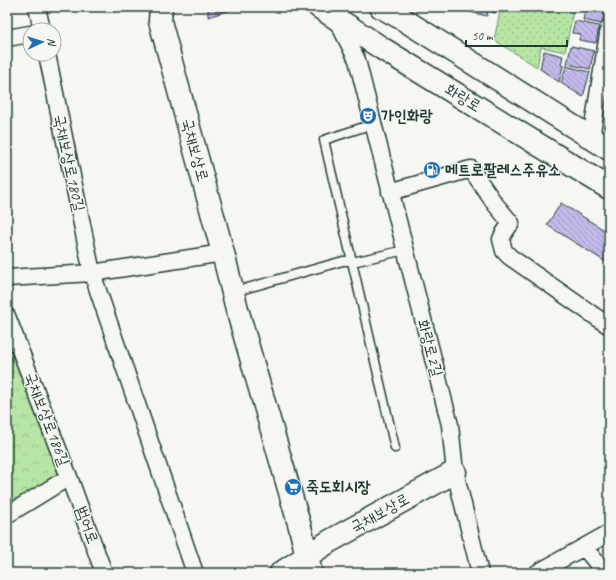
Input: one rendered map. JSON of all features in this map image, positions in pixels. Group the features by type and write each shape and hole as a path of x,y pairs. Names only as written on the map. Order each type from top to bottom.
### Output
{"main road":[{"name":"화랑로","path":"319,7 383,49 609,188"},
{"path":"381,7 600,144"},
{"name":"국채보상로","path":"161,10 233,292 309,565"},
{"name":"국채보상로","path":"309,565 330,541 455,472"},
{"path":"281,573 309,565"}],"street":[{"path":"37,7 40,22"},
{"name":"화랑로2길","path":"337,18 357,60 450,425 455,472 480,573"},
{"path":"600,144 609,28"},
{"path":"7,38 22,35"},
{"name":"국채보상로180길","path":"49,62 92,273 195,573"},
{"path":"390,192 471,170 495,204 511,223 501,239 504,250 510,257 609,326"},
{"path":"7,278 92,273 223,253"},
{"name":"국채보상로186길","path":"7,316 69,477 7,515"},
{"name":"범어로","path":"69,477 104,573"},
{"path":"537,573 609,533"},
{"path":"584,547 605,573"}],"lane":[{"path":"373,124 324,140 395,448"},
{"path":"233,292 343,261 351,261 405,250"}],"green space":[{"path":"501,7 574,7 565,52 541,47 537,67 494,40"},
{"path":"7,334 61,477 7,509"}],"building":[{"path":"208,7 237,7 237,8 208,17"},
{"path":"455,7 496,7 495,13 488,11 487,16 461,10 462,8"},
{"path":"583,7 605,7 602,24 583,20 585,10 582,9"},
{"path":"575,21 599,26 596,43 579,40 580,34 572,33"},
{"path":"571,46 594,51 590,69 567,64"},
{"path":"544,51 563,56 561,65 563,66 559,82 540,69"},
{"path":"566,66 590,72 583,97 561,83"},
{"path":"561,203 609,233 609,264 547,225"}],"place":[{"name":"가인화랑","path":"368,116"},
{"name":"메트로팔레스주유소","path":"432,170"},
{"name":"죽도회시장","path":"293,487"}]}
